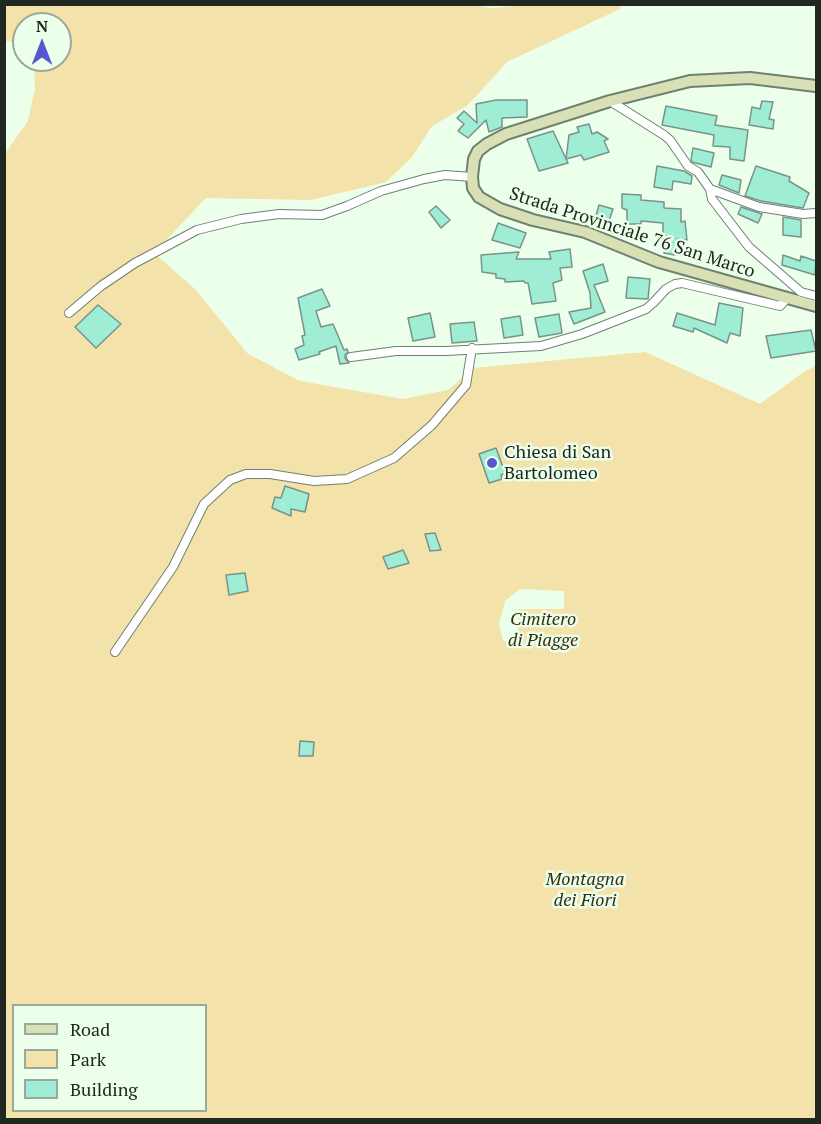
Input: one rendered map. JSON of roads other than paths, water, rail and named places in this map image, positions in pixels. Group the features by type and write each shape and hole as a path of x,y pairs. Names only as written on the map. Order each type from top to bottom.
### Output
{"street":[{"path":"69,313 101,286 135,263 197,231 241,219 279,213 322,215 381,191 424,179 445,175 472,177 474,159 478,151 487,144 506,134 610,101 690,81 750,78 816,86"},
{"path":"610,101 664,135 688,166 698,172 710,189 712,199 749,247 801,292 816,296"},
{"name":"Strada Provinciale 76 San Marco","path":"472,177 473,188 479,197 500,209 533,220 585,232 659,262 816,306"},
{"path":"710,189 759,207 816,213"},
{"path":"351,357 396,351 541,346 582,334 646,309 666,289 675,284 780,306 787,298"},
{"path":"116,652 173,567 204,504 230,480 246,474 270,474 314,481 347,479 394,458 432,425 466,385 472,348"}],"place":[{"name":"Chiesa di San Bartolomeo","path":"492,463"}],"park label":[{"name":"Cimitero di Piagge","path":"543,630"},
{"name":"Montagna dei Fiori","path":"585,890"}]}
